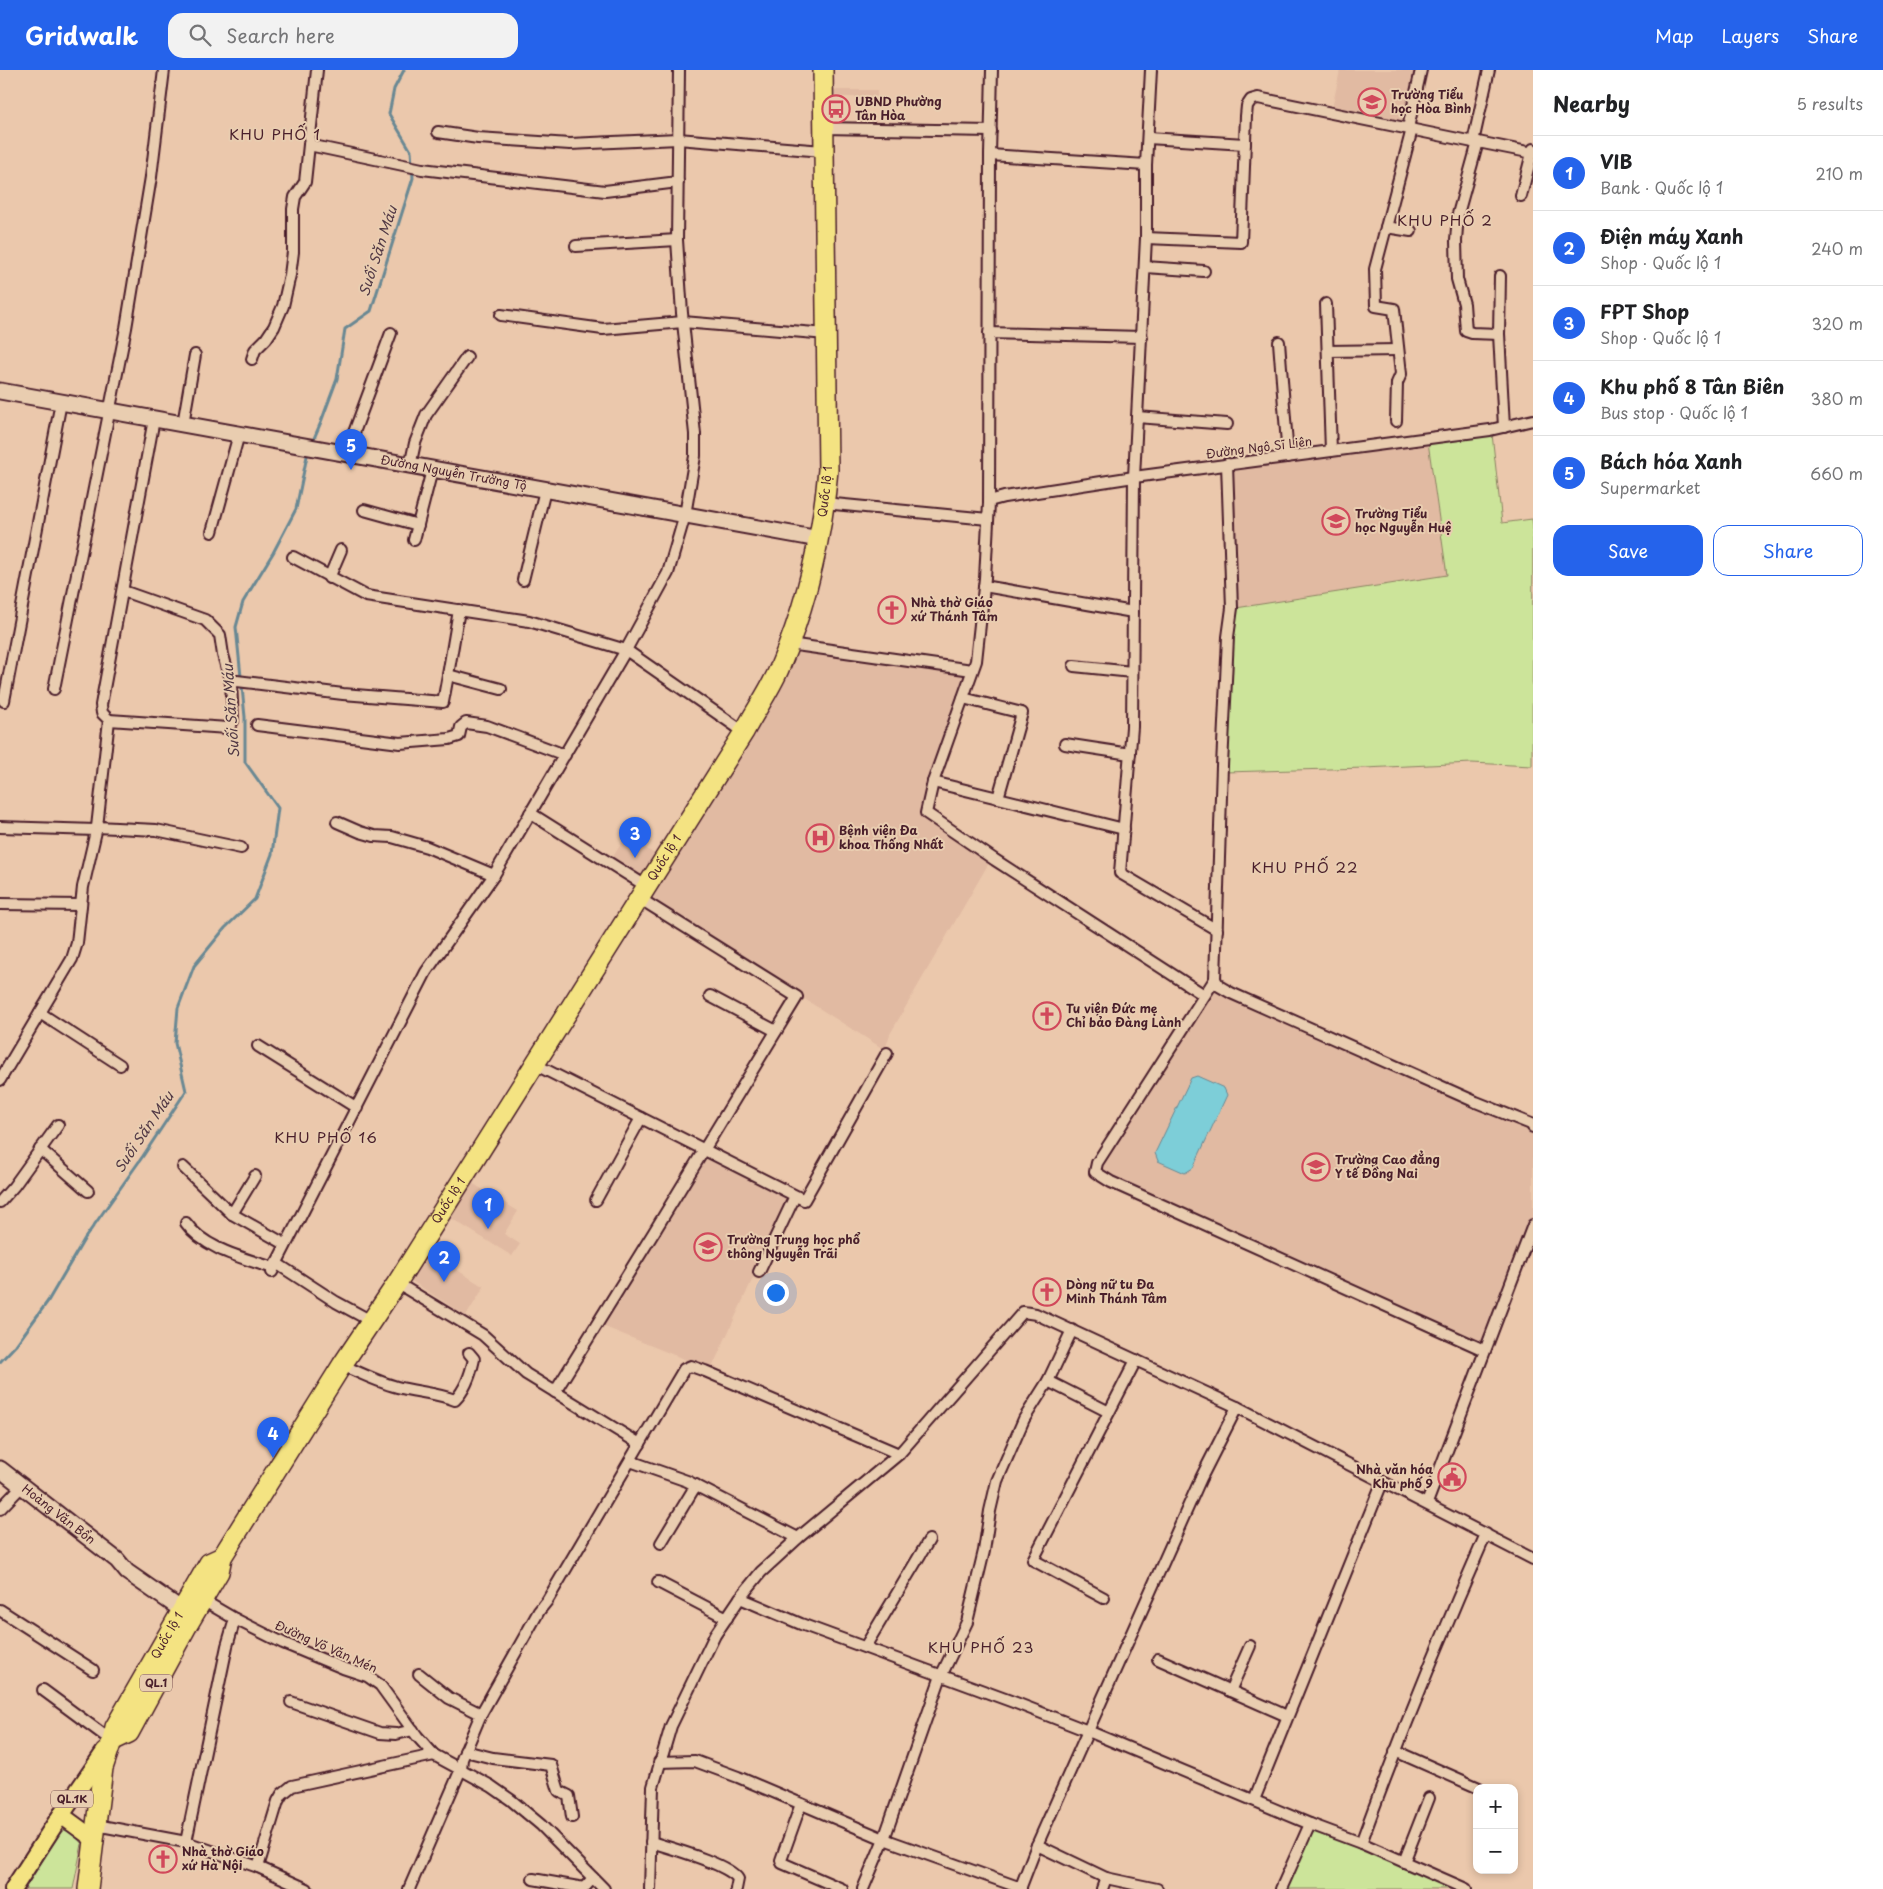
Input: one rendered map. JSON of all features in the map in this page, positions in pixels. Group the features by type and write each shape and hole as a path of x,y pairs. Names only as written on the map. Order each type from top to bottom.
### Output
{"highway":[{"name":"Quốc lộ 1","path":"112,1741 129,1734 192,1605 219,1572 222,1556 744,732 778,670 789,644 819,540 828,470 823,70"},
{"path":"88,1889 103,1768 112,1741"}],"main road":[{"name":"Đường Nguyễn Trường Tộ","path":"0,391 819,540"},
{"name":"Hoàng Văn Bổn","path":"0,1470 117,1560 127,1572 192,1605"},
{"name":"QL.1K","path":"13,1889 112,1741"},
{"path":"61,1815 96,1833"}],"street":[{"path":"54,689 126,328 151,177 164,70"},
{"path":"252,359 255,350 274,327 287,291 292,252 293,209 295,197 305,182 317,70"},
{"path":"273,1268 426,972 494,875 626,650 668,573 685,515 695,456 695,434 683,322 677,240 679,70"},
{"path":"992,70 989,501 984,586 976,661 933,782 926,813 1019,876 1204,995"},
{"path":"1150,70 1146,165 1145,267 1134,477 1130,754 1120,873 1217,930"},
{"path":"1396,420 1397,384 1402,374 1394,309 1376,306 1375,269 1410,128 1421,70"},
{"path":"1489,70 1458,214 1456,241 1457,279 1464,304 1466,331 1499,334"},
{"path":"1146,238 1241,242 1248,106 1251,100 1258,98 1533,152 1521,196"},
{"path":"823,128 991,131"},
{"path":"438,132 482,138 570,144 678,139 823,151"},
{"path":"1148,138 1245,144"},
{"path":"309,145 422,170 605,191 678,182"},
{"path":"990,155 1146,165"},
{"path":"1386,227 1411,231"},
{"path":"576,246 677,240"},
{"path":"1145,267 1204,271"},
{"path":"1500,276 1499,334 1504,427"},
{"path":"1326,304 1331,451"},
{"path":"501,315 603,328 683,322 827,334"},
{"path":"346,454 390,333"},
{"path":"989,333 1142,337"},
{"path":"1279,342 1288,456"},
{"path":"1328,351 1398,350"},
{"path":"182,424 195,355"},
{"path":"410,466 415,444 426,415 468,357"},
{"path":"4,701 61,402"},
{"path":"1137,418 1226,424"},
{"path":"122,591 205,620 220,635 223,655 239,682 233,721 228,728 110,720 102,713 101,705 122,591 154,419"},
{"name":"Đường Ngô Sĩ Liên","path":"989,501 1134,477 1490,430 1533,420"},
{"path":"212,532 239,434"},
{"path":"1227,464 1232,608 1228,637 1222,766 1215,979 1219,986 1231,993 1476,1102 1532,1124"},
{"path":"414,540 432,470"},
{"path":"523,580 546,490"},
{"path":"824,503 988,519"},
{"path":"364,510 418,525"},
{"path":"330,578 341,550"},
{"path":"293,557 366,596 528,621 626,650 744,732"},
{"path":"984,586 1133,612"},
{"path":"239,682 343,694 443,702 459,610"},
{"path":"789,644 972,670"},
{"path":"1074,666 1132,672"},
{"path":"448,675 501,689"},
{"path":"963,698 1022,713 998,798"},
{"path":"0,1080 72,959 77,943 83,886 96,828 110,720"},
{"path":"257,725 400,743 449,739 459,736 461,727 466,723 487,726 565,755"},
{"path":"1065,744 1130,754"},
{"path":"933,782 1124,830"},
{"path":"530,813 642,892 797,996 555,1392"},
{"path":"337,822 374,836 392,837 427,847 494,875"},
{"path":"0,827 156,830 241,848"},
{"path":"0,904 81,905"},
{"path":"1215,979 1097,1163 1096,1172 1111,1182 1484,1350"},
{"path":"710,996 776,1031"},
{"path":"40,1013 120,1065"},
{"path":"258,1046 357,1108"},
{"path":"534,1064 795,1196 806,1199 887,1053"},
{"path":"596,1200 641,1118"},
{"path":"0,1202 14,1186 58,1125"},
{"path":"40,1149 88,1191"},
{"path":"183,1168 232,1214 285,1244"},
{"path":"232,1214 255,1176"},
{"path":"759,1272 795,1196"},
{"path":"186,1223 194,1234 205,1242 273,1268 371,1321"},
{"path":"1427,1503 1533,1225"},
{"path":"396,1283 483,1335 526,1374 640,1444"},
{"path":"650,1889 653,1787 659,1762 671,1726 715,1635 740,1598 761,1572 798,1538 899,1454 1023,1312 1036,1314 1238,1407 1533,1559"},
{"path":"863,1889 884,1840 941,1676 966,1622 984,1551 997,1481 1024,1419 1048,1381 1072,1330"},
{"path":"342,1365 373,1379 398,1387 445,1396 455,1400 463,1391 472,1369 474,1359 469,1353"},
{"path":"1104,1598 1033,1560 1136,1360"},
{"path":"408,1889 461,1769 462,1759 481,1714 539,1611 547,1602 568,1563 684,1369 691,1366 899,1454"},
{"path":"1048,1381 1109,1412"},
{"path":"659,1762 695,1761 738,1777 884,1840 1021,1889 1037,1845 1201,1478 1238,1407"},
{"path":"630,1461 696,1486 798,1538"},
{"path":"1254,1800 1286,1716 1382,1482"},
{"path":"661,1543 696,1486"},
{"path":"0,1509 21,1487"},
{"path":"1361,1843 1395,1751 1446,1624 1486,1534"},
{"path":"865,1647 929,1540"},
{"path":"658,1582 727,1618"},
{"path":"740,1598 801,1624 1088,1731 1310,1824 1361,1843 1466,1889"},
{"name":"Đường Võ Văn Mén","path":"192,1605 235,1619 292,1646 367,1676 380,1685 434,1755 492,1786 511,1800 541,1825 604,1889"},
{"path":"0,1610 93,1670"},
{"path":"186,1842 227,1646 235,1619"},
{"path":"1230,1691 1250,1646"},
{"path":"1158,1659 1286,1716"},
{"path":"419,1674 449,1698 481,1714"},
{"path":"43,1690 112,1741"},
{"path":"291,1702 380,1732 396,1734 413,1730"},
{"path":"465,1751 493,1758 550,1765 559,1791 569,1796 572,1818"},
{"path":"1395,1751 1473,1785"},
{"path":"258,1867 278,1800 292,1786 434,1755"},
{"path":"1404,1862 1429,1798"},
{"path":"801,1804 781,1860 782,1863 842,1889"},
{"path":"1281,1889 1310,1824"},
{"path":"96,1833 186,1842 258,1867 292,1886 307,1889"},
{"path":"651,1842 716,1864 730,1871 738,1879 736,1889"},
{"path":"1037,1845 1106,1878 1157,1889"},
{"path":"533,1879 584,1888 593,1878"},
{"path":"1102,1889 1106,1878"}],"shaded area":[{"name":"Trường Tiểu học Hòa Bình","path":"1340,70 1418,70 1405,124 1332,109"},
{"path":"828,90 877,90 877,97 828,97"},
{"name":"Trường Tiểu học Nguyễn Huệ","path":"1428,442 1447,575 1236,608 1231,468"},
{"name":"Bệnh viện Đa khoa Thống Nhất","path":"793,648 968,673 923,813 990,861 890,1034 885,1050 645,898"},
{"path":"626,836 658,856 644,881 611,860"},
{"name":"Trường Cao đẳng Y tế Đồng Nai","path":"1215,985 1528,1126 1533,1134 1533,1216 1482,1345 1099,1171 1100,1164"},
{"name":"Trường Trung học phổ thông Nguyễn Trãi","path":"705,1154 790,1197 711,1370 600,1325"},
{"path":"467,1180 518,1211 504,1234 520,1244 512,1256 446,1215"},
{"path":"424,1249 484,1287 466,1316 407,1278"}],"green space":[{"path":"1492,434 1502,523 1532,519 1533,527 1532,766 1472,763 1225,772 1232,637 1236,608 1447,575 1428,442"},
{"path":"1312,1828 1456,1889 1285,1889"},
{"path":"64,1830 72,1832 82,1844 73,1889 25,1889 60,1833"}],"water":[{"path":"1197,1076 1224,1088 1227,1095 1193,1168 1185,1173 1158,1161 1155,1153 1191,1078"}],"waterway":[{"name":"Suối Săn Máu","path":"312,443 337,379 345,329 371,311 413,178 411,151 389,114 394,89 404,70"},
{"name":"Suối Săn Máu","path":"0,1362 16,1345 48,1301 85,1238 186,1091 175,1043 178,1008 194,966 225,928 255,899 272,854 278,808 245,762 245,717 236,627 243,602 273,553 296,509 308,451"}],"place":[{"name":"Trường Tiểu học Hòa Bình","path":"1372,102"},
{"name":"UBND Phường Tân Hòa","path":"836,109"},
{"name":"Bách hóa Xanh","path":"351,470"},
{"name":"Trường Tiểu học Nguyễn Huệ","path":"1336,521"},
{"name":"Nhà thờ Giáo xứ Thánh Tâm","path":"892,610"},
{"name":"Bệnh viện Đa khoa Thống Nhất","path":"820,838"},
{"name":"FPT Shop","path":"635,858"},
{"name":"Tu viện Đức mẹ Chỉ bảo Đàng Lành","path":"1047,1016"},
{"name":"Trường Cao đẳng Y tế Đồng Nai","path":"1316,1167"},
{"name":"VIB","path":"488,1229"},
{"name":"Trường Trung học phổ thông Nguyễn Trãi","path":"708,1247"},
{"name":"Điện máy Xanh","path":"444,1282"},
{"name":"Dòng nữ tu Đa Minh Thánh Tâm","path":"1047,1292"},
{"name":"Khu phố 8 Tân Biên","path":"273,1458"},
{"name":"Nhà văn hóa Khu phố 9","path":"1452,1477"},
{"name":"Nhà thờ Giáo xứ Hà Nội","path":"163,1859"}],"district":[{"name":"KHU PHỐ 1","path":"275,135"},
{"name":"KHU PHỐ 2","path":"1445,221"},
{"name":"KHU PHỐ 22","path":"1305,868"},
{"name":"KHU PHỐ 16","path":"326,1138"},
{"name":"KHU PHỐ 23","path":"981,1648"}]}
